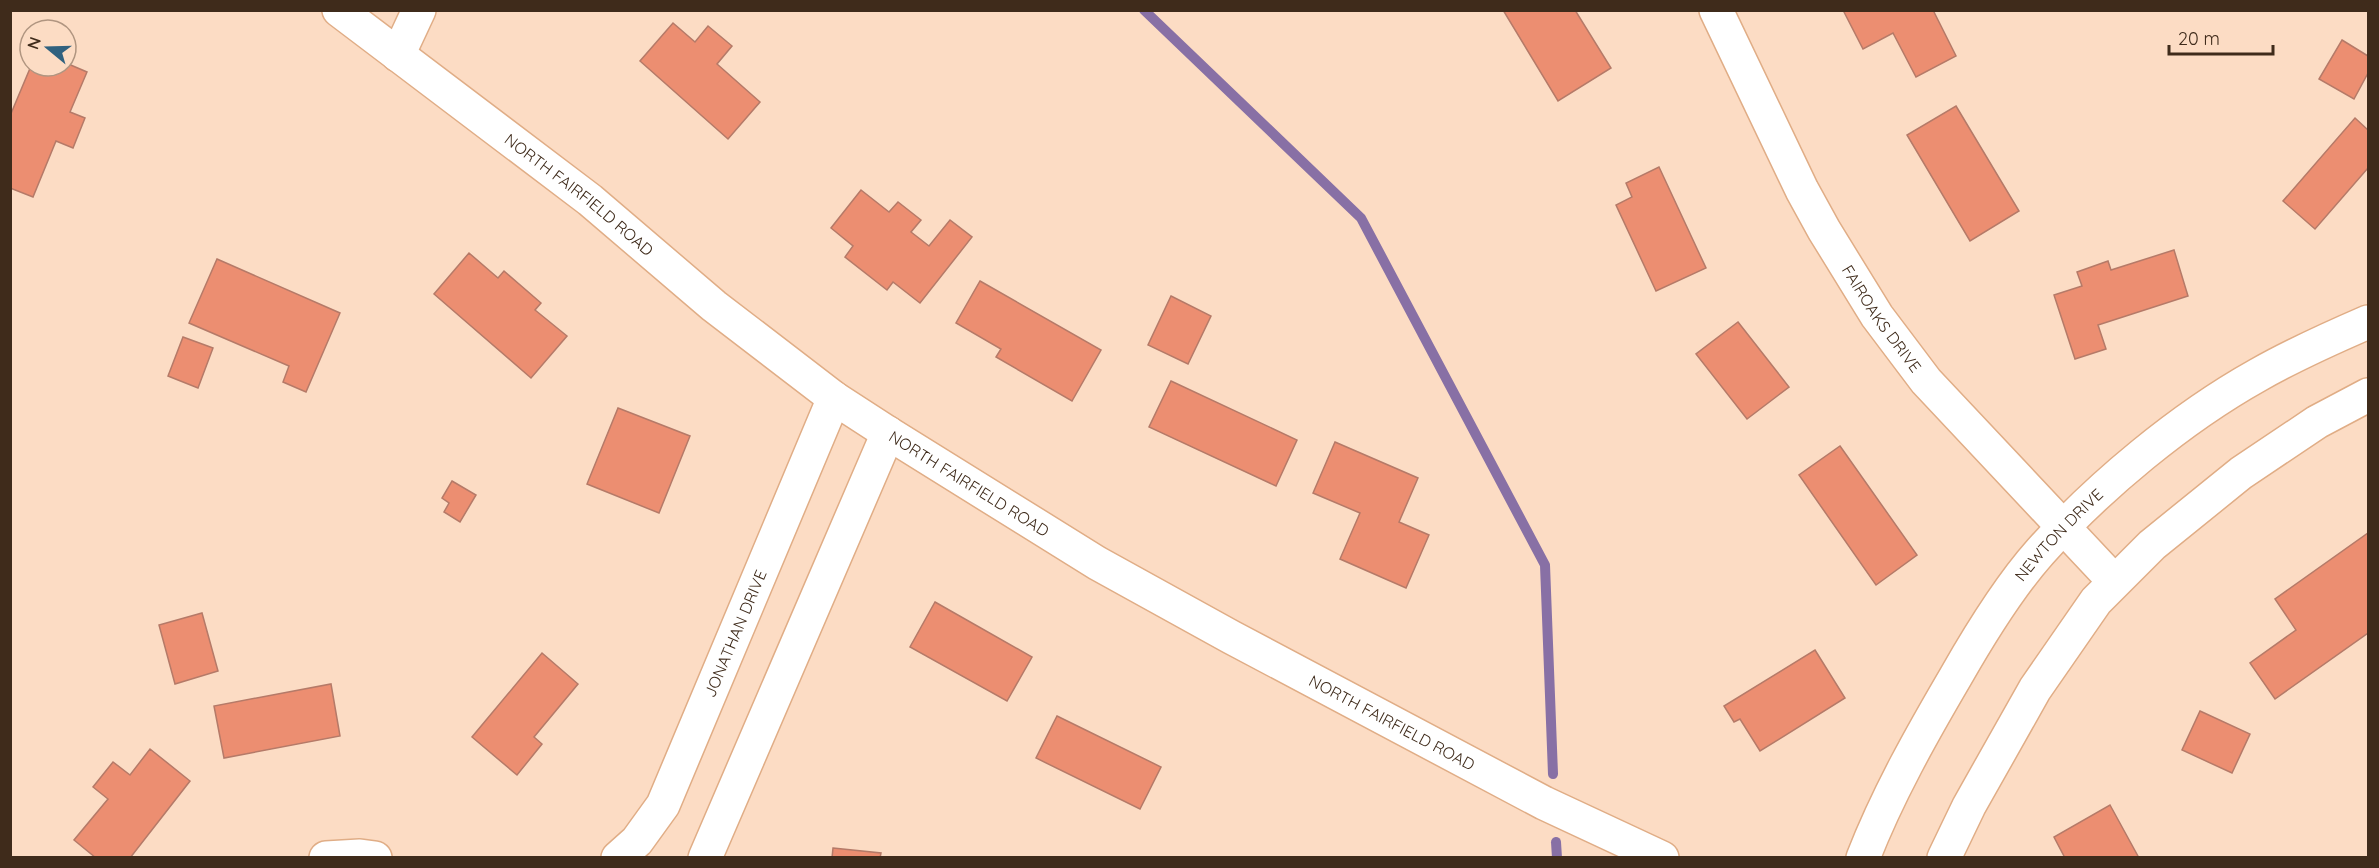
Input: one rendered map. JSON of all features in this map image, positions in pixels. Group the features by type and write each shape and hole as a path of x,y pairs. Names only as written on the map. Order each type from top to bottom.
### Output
{"street":[{"name":"NORTH FAIRFIELD ROAD","path":"339,10 590,200 714,306 834,398 888,433 1097,563 1210,626 1544,803 1662,858"},
{"path":"398,55 419,10"},
{"name":"FAIROAKS DRIVE","path":"1716,10 1802,190 1876,316 1926,381 2114,581"},
{"name":"NEWTON DRIVE","path":"1863,858 1922,734 1972,649 2038,554 2102,491 2155,445 2212,404 2256,376 2305,350 2368,322"},
{"path":"1944,858 1969,806 2035,689 2096,601 2114,581 2152,545 2241,473 2318,422 2368,395"},
{"name":"JONATHAN DRIVE","path":"618,858 637,841 663,805 834,398"},
{"path":"705,858 888,433"},
{"path":"326,858 360,856 375,858"}],"building":[{"path":"1503,10 1575,10 1611,68 1558,101"},
{"path":"1843,10 1937,10 1934,12 1956,56 1916,77 1893,33 1863,49"},
{"path":"673,23 695,42 708,26 732,46 717,64 760,102 728,139 640,61"},
{"path":"2342,40 2368,56 2368,73 2354,99 2319,79"},
{"path":"78,68 87,72 70,112 85,118 73,148 56,141 33,197 10,188 10,116 26,78 78,78"},
{"path":"1956,106 2019,211 1970,241 1907,135"},
{"path":"2355,118 2368,130 2368,168 2315,229 2283,201"},
{"path":"1659,167 1706,268 1656,291 1616,205 1632,197 1626,183"},
{"path":"861,190 889,212 898,202 921,220 911,232 929,246 950,220 972,237 920,303 893,282 887,290 845,257 853,246 831,228"},
{"path":"2174,250 2188,296 2098,325 2106,349 2075,359 2054,295 2082,286 2077,272 2108,261 2111,270"},
{"path":"469,253 498,278 504,271 541,303 535,310 567,336 531,378 434,294"},
{"path":"217,259 340,313 306,392 283,382 289,366 189,323"},
{"path":"980,281 1101,350 1072,401 996,357 1001,349 956,323"},
{"path":"1171,296 1211,316 1188,364 1148,345"},
{"path":"1738,322 1789,387 1747,419 1696,354"},
{"path":"183,337 213,348 198,388 168,376"},
{"path":"1171,381 1297,440 1276,486 1149,427"},
{"path":"618,408 690,436 659,513 587,484"},
{"path":"1335,442 1418,478 1399,522 1429,535 1406,588 1340,559 1360,513 1313,493"},
{"path":"1840,446 1917,555 1876,585 1799,475"},
{"path":"452,481 476,495 460,522 444,512 449,503 442,498"},
{"path":"2368,533 2368,633 2275,699 2250,663 2296,630 2275,599"},
{"path":"935,602 1032,657 1007,701 910,647"},
{"path":"202,613 218,671 175,684 159,625"},
{"path":"1815,650 1845,698 1760,751 1740,719 1734,722 1724,706"},
{"path":"542,653 578,684 534,737 542,744 517,775 472,737"},
{"path":"331,684 340,736 224,758 214,706"},
{"path":"2200,711 2250,734 2232,773 2182,750"},
{"path":"1057,716 1161,767 1140,809 1036,758"},
{"path":"150,749 190,781 130,858 96,858 74,840 108,799 93,787 113,762 130,775"},
{"path":"2110,805 2139,858 2065,858 2054,837"},
{"path":"833,848 881,853 880,858 832,858"}],"waterway":[{"path":"1144,10 1361,218 1545,565 1553,774"},
{"path":"1556,842 1557,858"}]}
